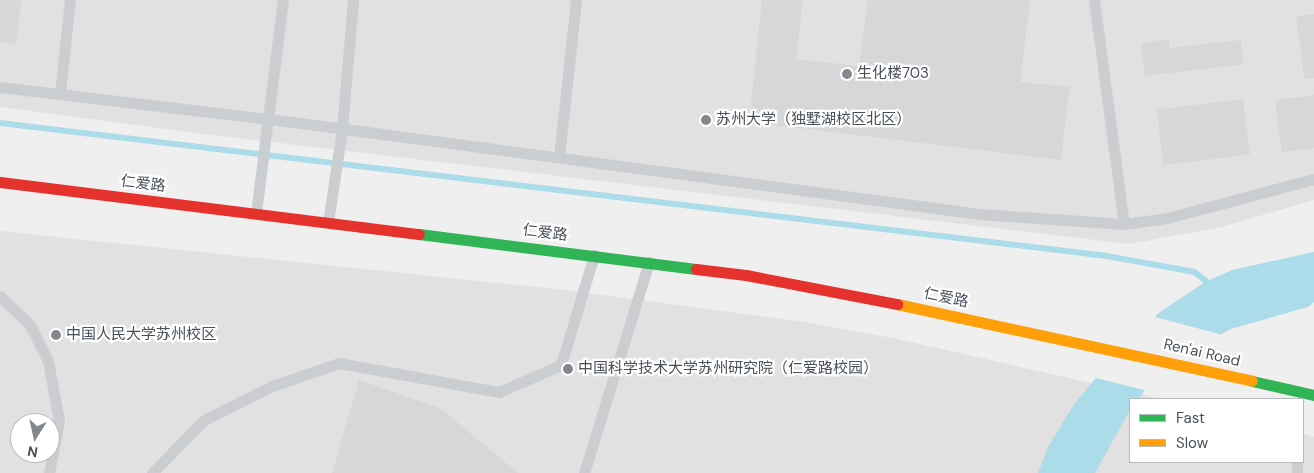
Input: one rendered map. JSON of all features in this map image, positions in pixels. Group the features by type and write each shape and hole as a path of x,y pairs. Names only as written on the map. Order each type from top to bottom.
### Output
{"main road":[{"name":"仁爱路","path":"0,182 650,261 813,286 1083,342"},
{"name":"Ren'ai Road","path":"1083,342 1208,369 1294,395 1314,395"}],"lane":[{"path":"60,93 70,0"},
{"path":"256,213 270,119 283,0"},
{"path":"328,222 342,129 353,0"},
{"path":"559,157 576,0"},
{"path":"1094,0 1124,224"},
{"path":"0,86 270,119 980,214 1124,224 1167,218 1314,178"},
{"path":"152,473 204,420 272,386 339,363 498,392 561,365 595,254"},
{"path":"584,473 650,261"},
{"path":"0,296 30,325 48,361 58,420 49,473"}],"shaded area":[{"name":"苏州大学（独墅湖校区北区）","path":"0,0 1314,0 1314,200 1222,227 1129,244 196,133 0,107"},
{"name":"中国科学技术大学苏州研究院（仁爱路校园）","path":"0,231 566,290 804,322 893,338 1158,398 1129,398 1129,463 1304,463 1304,434 1314,437 1314,473 0,473"}],"water":[{"path":"1314,252 1314,302 1308,307 1231,329 1194,348 1151,383 1139,398 1129,398 1129,412 1095,473 1038,473 1049,445 1075,403 1109,362 1160,312 1205,282 1232,270"}],"pier":[{"path":"1151,316 1223,335 1175,364 1148,391 1092,377"}],"building":[{"path":"0,0 21,0 16,44 0,42"},
{"name":"生化楼703","path":"762,0 803,0 796,59 859,66 868,0 1030,0 1020,82 1070,87 1061,160 749,122"},
{"path":"1314,14 1314,78 1304,79 1296,16"},
{"path":"1169,39 1170,48 1241,40 1244,64 1145,76 1141,43"},
{"path":"1314,95 1314,148 1282,152 1275,100"},
{"path":"1243,99 1250,155 1163,165 1157,110"},
{"path":"359,380 440,408 518,473 332,473"}],"waterway":[{"path":"0,123 1107,256 1195,272 1212,286"}],"traffic: fast":[{"path":"419,234 696,269"},
{"path":"1252,381 1314,395"}],"traffic: slow":[{"path":"897,304 1252,381"}],"traffic: jam":[{"path":"0,182 419,234"},
{"path":"696,269 746,275 897,304"}],"place":[{"name":"生化楼703","path":"847,74"},
{"name":"苏州大学（独墅湖校区北区）","path":"706,120"},
{"name":"中国人民大学苏州校区","path":"56,335"},
{"name":"中国科学技术大学苏州研究院（仁爱路校园）","path":"568,369"}]}
